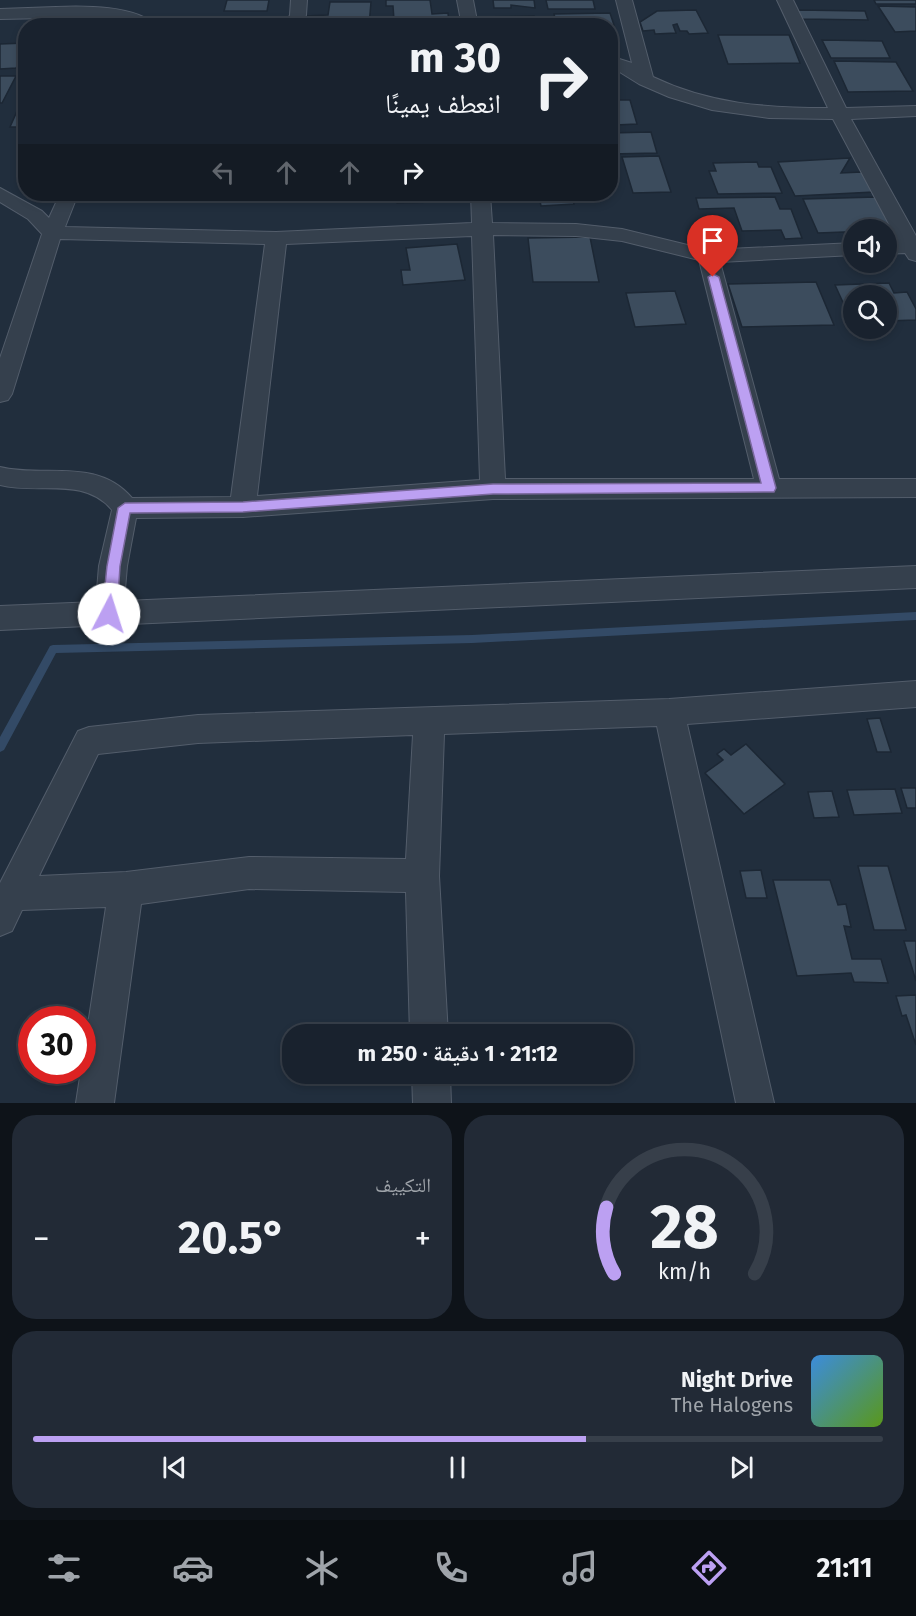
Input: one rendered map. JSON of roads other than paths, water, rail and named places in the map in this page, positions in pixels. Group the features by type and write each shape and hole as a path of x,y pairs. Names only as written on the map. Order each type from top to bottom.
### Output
{"street":[{"path":"296,18 299,0"},
{"path":"465,0 468,18"},
{"path":"624,0 645,80"},
{"path":"785,0 839,113 914,251"},
{"path":"0,14 111,12 131,14"},
{"path":"618,63 645,80 684,97 724,106 769,112 916,111"},
{"path":"0,194 35,215 52,233 276,238 482,229 576,230 622,235 708,256 843,250"},
{"path":"0,394 52,233 66,201"},
{"path":"481,201 493,489"},
{"path":"895,213 916,212"},
{"path":"243,507 276,238"},
{"path":"897,249 914,251"},
{"path":"708,256 769,488"},
{"path":"0,476 11,480 79,480 108,489 125,508 243,507 493,489 916,488"},
{"path":"109,614 113,566 125,508"},
{"path":"0,618 916,577"},
{"path":"6,907 88,741 198,729 669,712 916,694"},
{"path":"669,712 755,1103"},
{"path":"429,722 422,876 429,1024"},
{"path":"6,907 249,873 422,876"},
{"path":"95,1103 126,889"},
{"path":"431,1084 432,1103"}],"waterway":[{"path":"0,747 53,649 472,639 916,616"}]}
